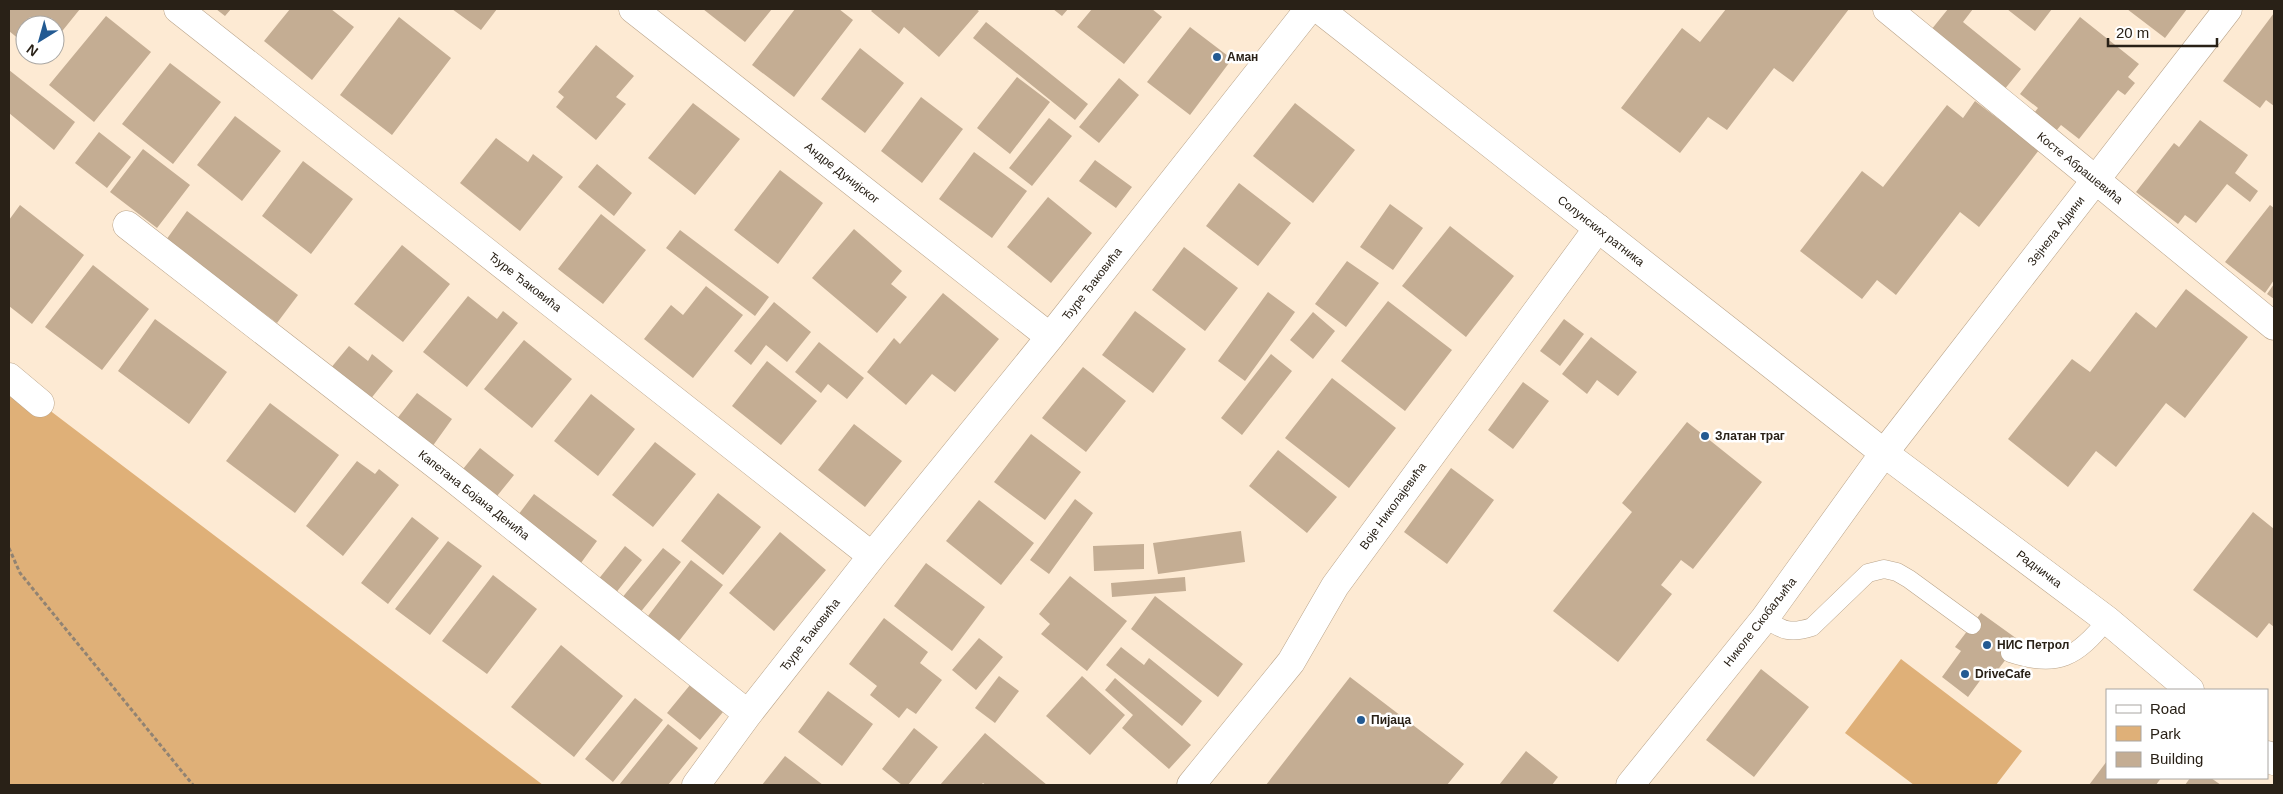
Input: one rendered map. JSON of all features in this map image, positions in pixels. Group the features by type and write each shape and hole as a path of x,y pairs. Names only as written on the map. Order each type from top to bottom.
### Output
{"street":[{"name":"Ђуре Ђаковића","path":"178,9 872,556"},
{"name":"Андре Дунијског","path":"633,9 1050,336"},
{"name":"Ђуре Ђаковића","path":"748,714 1309,9"},
{"name":"Солунских ратника","path":"1318,9 1884,453"},
{"name":"Косте Абрашевића","path":"1887,9 2274,326"},
{"name":"Зејнела Ајдини","path":"1884,453 2228,9"},
{"name":"Капетана Бојана Денића","path":"127,225 449,475 748,714"},
{"name":"Воје Николајевића","path":"1191,785 1291,662 1335,586 1598,228"},
{"path":"9,377 40,403"},
{"name":"Николе Скобаљића","path":"1630,785 1765,618 1884,453"},
{"name":"Радничка","path":"1884,453 2106,620 2189,689"},
{"path":"696,785 748,714"}],"lane":[{"path":"1765,618 1778,628 1790,631 1801,631 1812,627 1868,573 1884,569 1897,572 1909,579 1972,625"},
{"path":"2010,653 2031,660 2050,660 2068,656 2088,643 2106,620"}],"path":[{"path":"9,548 20,573 194,785"}],"green space":[{"path":"9,377 40,403 543,785 9,785"},
{"path":"1901,659 2022,751 1996,785 1914,785 1845,733"}],"building":[{"path":"9,9 80,9 65,28 65,15 15,15 15,36 9,31"},
{"path":"216,9 231,9 225,16"},
{"path":"290,9 331,9 354,27 312,80 264,41"},
{"path":"452,9 497,9 481,30"},
{"path":"703,9 772,9 745,42"},
{"path":"795,9 839,9 853,20 794,97 752,65"},
{"path":"873,9 976,9 979,11 939,57 904,27 899,34 871,11"},
{"path":"1053,9 1068,9 1062,16"},
{"path":"1092,9 1152,9 1162,17 1124,64 1077,27"},
{"path":"1726,9 1849,9 1793,82 1774,68 1727,130 1708,117 1680,153 1621,108 1682,28 1700,42"},
{"path":"1948,9 1973,9 1963,22 2021,69 2004,90 1931,30"},
{"path":"2007,9 2052,9 2035,31"},
{"path":"2127,9 2187,9 2165,38"},
{"path":"2274,13 2274,106 2266,100 2260,108 2223,81"},
{"path":"106,16 151,52 94,122 49,85"},
{"path":"399,17 451,58 392,135 340,95"},
{"path":"2080,17 2139,64 2128,77 2135,83 2125,95 2118,90 2079,139 2061,125 2056,131 2034,113 2038,108 2020,94"},
{"path":"986,22 1088,104 1075,120 973,38"},
{"path":"1190,27 1232,59 1190,115 1147,82"},
{"path":"596,45 634,76 616,97 626,104 596,140 556,107 564,97 558,92"},
{"path":"860,48 904,83 865,133 821,99"},
{"path":"170,63 221,102 173,164 122,124"},
{"path":"9,70 75,122 54,150 9,113"},
{"path":"1017,77 1050,102 1010,154 977,128"},
{"path":"1119,78 1139,95 1099,143 1079,127"},
{"path":"921,97 963,129 922,183 881,151"},
{"path":"1975,101 2039,150 1979,227 1960,212 1896,295 1877,280 1862,299 1800,251 1862,171 1883,187 1947,105 1963,118"},
{"path":"693,103 740,139 695,195 648,158"},
{"path":"1295,103 1355,150 1313,203 1253,156"},
{"path":"235,116 281,151 242,201 197,165"},
{"path":"1049,118 1072,136 1032,186 1009,168"},
{"path":"2200,120 2248,155 2235,173 2258,191 2250,202 2227,184 2196,223 2185,215 2178,224 2136,192 2174,143 2179,147"},
{"path":"99,132 131,157 107,188 75,163"},
{"path":"496,138 528,162 533,154 563,177 520,231 460,183"},
{"path":"143,149 190,185 157,228 110,192"},
{"path":"974,152 1027,191 992,238 939,199"},
{"path":"1095,160 1132,187 1116,208 1079,181"},
{"path":"303,161 353,199 311,254 262,216"},
{"path":"597,164 632,193 614,216 578,187"},
{"path":"780,170 823,203 778,264 734,230"},
{"path":"1239,183 1291,223 1258,266 1206,226"},
{"path":"1048,197 1092,233 1051,283 1007,247"},
{"path":"1390,204 1423,228 1393,270 1360,247"},
{"path":"20,205 84,255 32,324 9,306 9,220"},
{"path":"2270,205 2274,208 2274,280 2265,293 2225,262"},
{"path":"187,211 298,295 277,323 166,240"},
{"path":"601,214 646,250 603,304 558,269"},
{"path":"1450,226 1514,276 1466,337 1402,286"},
{"path":"854,229 902,271 891,284 907,297 877,333 812,278"},
{"path":"680,230 769,297 755,316 666,248"},
{"path":"402,245 450,284 403,342 354,304"},
{"path":"1184,247 1238,288 1205,331 1152,290"},
{"path":"1347,261 1379,283 1346,327 1315,304"},
{"path":"93,265 149,309 102,370 45,327"},
{"path":"2274,284 2274,299 2267,294"},
{"path":"706,286 743,315 693,378 644,339 671,305 683,315"},
{"path":"2186,289 2248,337 2185,418 2166,403 2116,467 2096,451 2068,487 2008,439 2072,359 2090,372 2136,312 2156,328"},
{"path":"1268,292 1295,312 1245,381 1218,361"},
{"path":"943,293 999,339 955,392 932,374 906,405 867,372 894,338 900,344"},
{"path":"468,296 497,319 503,311 518,323 467,387 423,352"},
{"path":"1388,301 1452,350 1405,411 1341,361"},
{"path":"774,302 811,332 787,362 766,345 751,365 734,351"},
{"path":"1135,311 1186,349 1153,393 1102,355"},
{"path":"1313,312 1335,331 1313,359 1290,340"},
{"path":"155,319 227,372 189,424 118,371"},
{"path":"1564,319 1584,334 1560,366 1540,351"},
{"path":"1591,337 1637,372 1618,396 1597,380 1587,394 1562,374"},
{"path":"524,340 572,379 532,428 484,389"},
{"path":"819,342 864,378 847,399 828,384 821,393 795,372"},
{"path":"349,346 368,361 372,354 393,371 369,401 330,369"},
{"path":"1271,354 1292,371 1242,435 1221,418"},
{"path":"767,361 817,401 781,445 732,406"},
{"path":"1083,367 1126,401 1086,452 1042,418"},
{"path":"1332,378 1396,428 1349,488 1285,438"},
{"path":"1523,382 1549,401 1513,449 1488,430"},
{"path":"417,393 452,419 432,447 396,420"},
{"path":"591,394 635,429 598,476 554,441"},
{"path":"270,403 339,455 295,513 226,461"},
{"path":"1687,422 1762,482 1693,569 1681,560 1661,585 1672,594 1618,662 1553,611 1632,512 1622,503"},
{"path":"854,424 902,461 865,507 818,470"},
{"path":"1031,434 1081,472 1045,520 994,482"},
{"path":"655,442 696,474 653,527 612,495"},
{"path":"480,448 514,475 493,501 459,474"},
{"path":"1278,450 1337,497 1307,533 1249,486"},
{"path":"357,461 375,474 379,469 399,485 343,556 306,526"},
{"path":"1451,468 1494,500 1447,564 1404,532"},
{"path":"718,493 761,527 723,575 681,541"},
{"path":"534,494 597,541 578,567 515,519"},
{"path":"1075,499 1093,513 1049,574 1030,560"},
{"path":"979,500 1034,543 1001,585 946,541"},
{"path":"2253,512 2274,529 2274,627 2269,623 2257,638 2193,590"},
{"path":"412,517 439,538 388,604 361,583"},
{"path":"1241,531 1245,562 1158,574 1153,543"},
{"path":"780,532 826,570 774,631 729,593"},
{"path":"448,541 482,566 430,635 395,609"},
{"path":"1144,544 1144,569 1094,571 1093,546"},
{"path":"625,546 642,560 615,594 597,581"},
{"path":"663,548 681,562 639,614 621,599"},
{"path":"691,560 723,585 679,641 648,616"},
{"path":"926,563 985,607 952,651 894,606"},
{"path":"493,575 537,609 487,674 442,641"},
{"path":"1070,576 1127,621 1087,671 1041,634 1050,624 1039,614"},
{"path":"1185,577 1186,591 1112,597 1111,583"},
{"path":"1155,596 1243,664 1218,697 1131,629"},
{"path":"1981,613 2020,641 1993,676 1987,671 1968,697 1942,677 1961,651 1955,647"},
{"path":"884,618 928,652 920,663 942,680 916,714 907,708 899,718 870,695 877,686 849,664"},
{"path":"979,638 1003,657 976,690 952,670"},
{"path":"561,645 623,696 574,757 511,707"},
{"path":"1121,647 1144,665 1149,658 1202,701 1182,726 1106,665"},
{"path":"1761,669 1809,707 1754,777 1706,740"},
{"path":"999,676 1019,691 995,723 975,708"},
{"path":"1082,676 1125,715 1090,755 1046,716"},
{"name":"Пијаца","path":"1350,677 1464,764 1447,785 1266,785"},
{"path":"1115,678 1191,745 1169,769 1122,728 1133,715 1105,690"},
{"path":"690,685 723,712 700,740 667,713"},
{"path":"828,691 873,724 842,766 798,732"},
{"path":"635,698 663,720 613,782 585,759"},
{"path":"668,724 698,748 668,785 619,785"},
{"path":"914,728 938,747 908,785 902,785 882,769"},
{"path":"985,733 1047,785 986,785 983,783 981,785 940,785"},
{"path":"1526,751 1558,777 1552,785 1499,785"},
{"path":"785,756 823,785 762,785"},
{"path":"2106,762 2106,779 2160,779 2156,785 2089,785"},
{"path":"2189,779 2212,779 2221,785 2185,785"}],"place":[{"name":"Аман","path":"1217,57"},
{"name":"Златан траг","path":"1705,436"},
{"name":"НИС Петрол","path":"1987,645"},
{"name":"DriveCafe","path":"1965,674"},
{"name":"Пијаца","path":"1361,720"}]}
